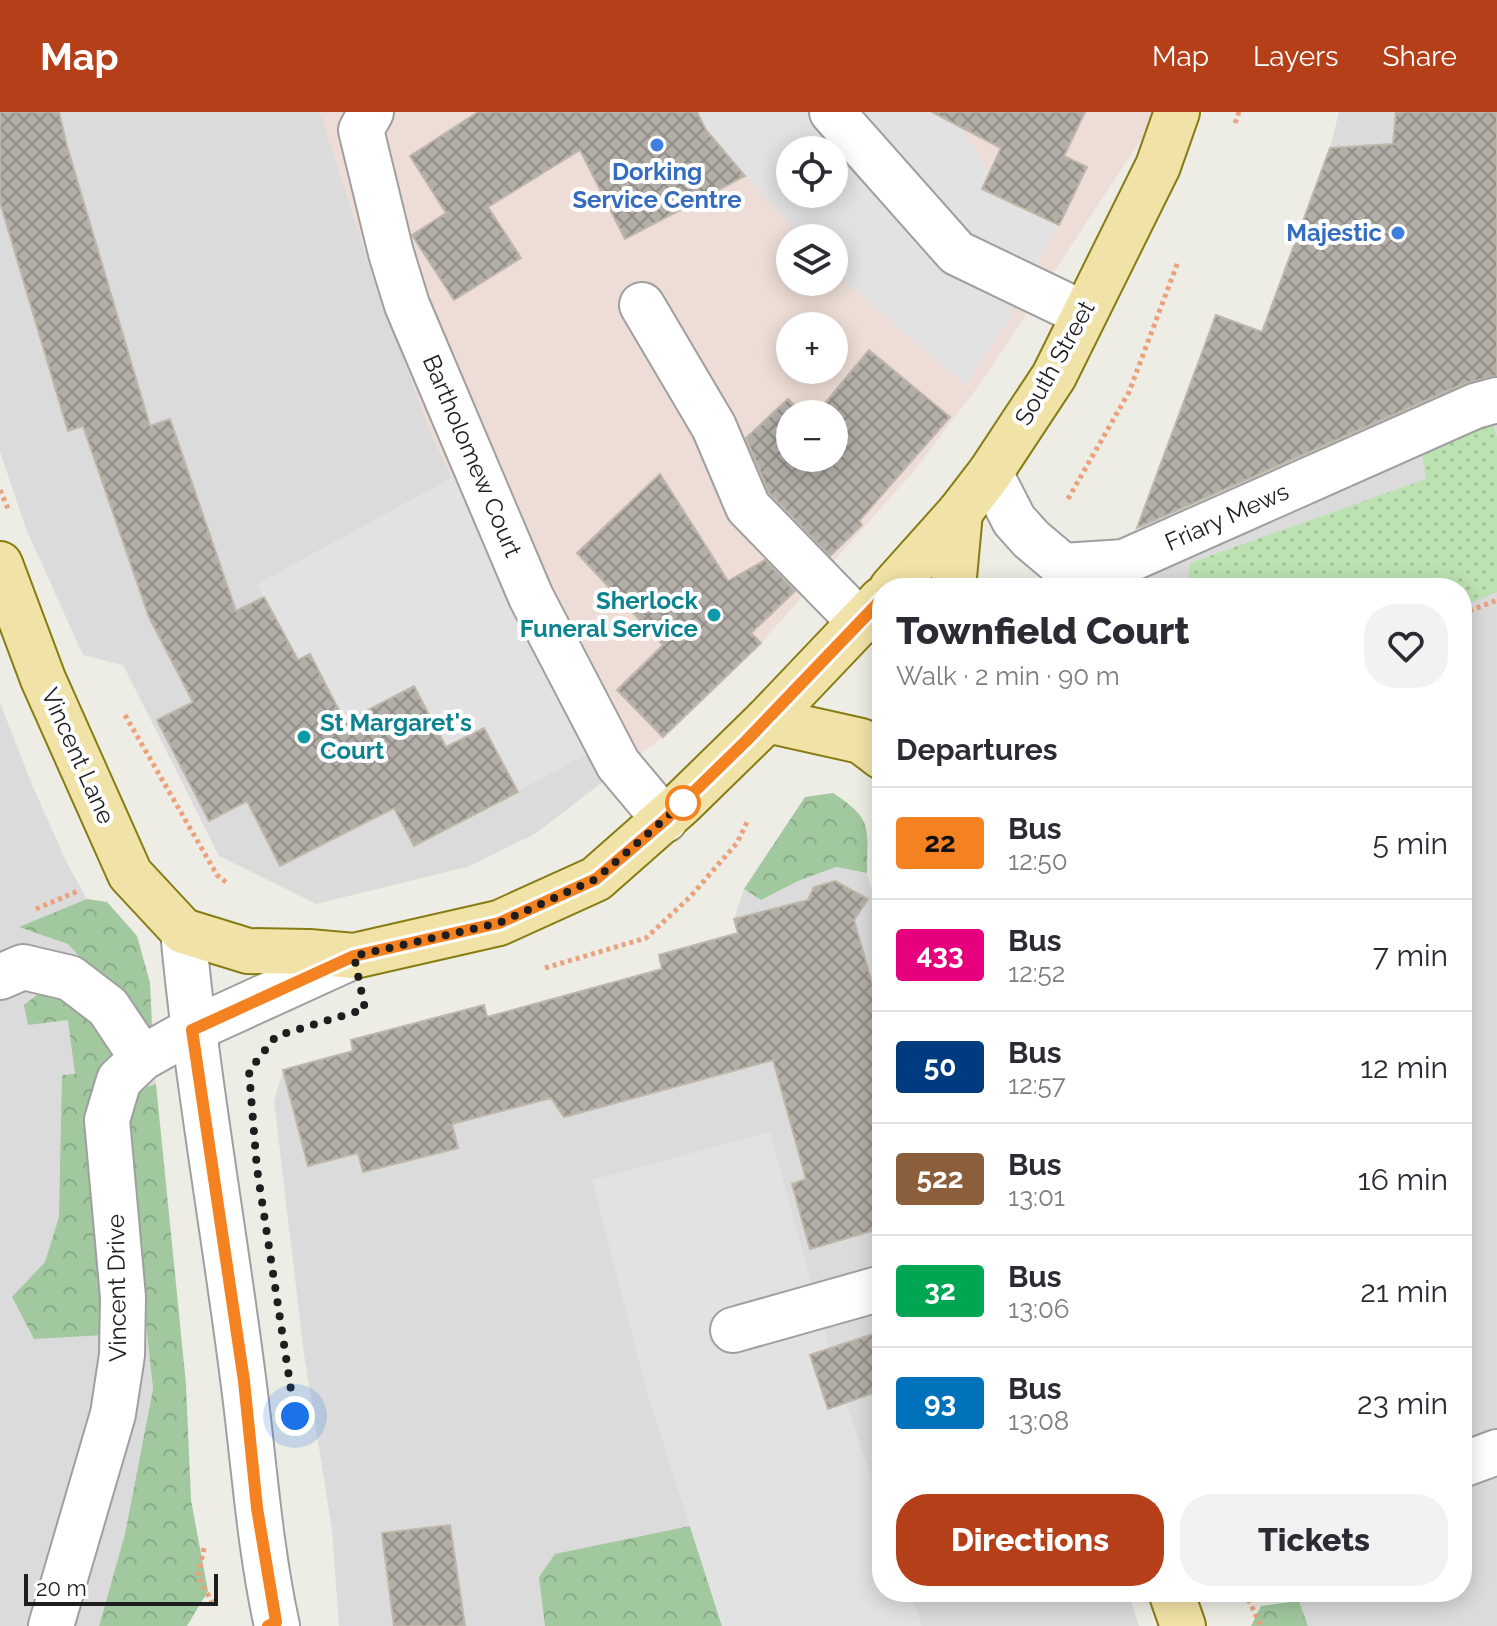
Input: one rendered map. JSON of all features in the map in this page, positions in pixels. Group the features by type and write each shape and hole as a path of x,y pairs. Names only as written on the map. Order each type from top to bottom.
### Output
{"main road":[{"name":"South Street","path":"901,578 990,473 1054,376 1158,166 1177,112"},
{"path":"954,578 960,512"},
{"name":"Vincent Lane","path":"0,564 43,679 130,874 183,931"},
{"path":"183,931 248,951 354,956 499,923 596,879 665,820 767,720 871,611"},
{"path":"767,720 861,741 872,749"},
{"path":"1175,1602 1183,1626"}],"street":[{"name":"Bartholomew Court","path":"371,112 361,130 407,305 531,597 618,764 665,820"},
{"path":"832,112 957,253 1084,314"},
{"path":"642,305 714,427 748,507 871,611"},
{"name":"Friary Mews","path":"990,473 1014,520 1063,566 1124,562 1475,406 1497,400"},
{"path":"183,931 192,1030 244,1381 273,1625"},
{"path":"192,1030 354,956"},
{"path":"0,977 23,967 70,978 108,1007 142,1058"},
{"name":"Vincent Drive","path":"51,1626 113,1414 122,1355 123,1297 107,1120 119,1080 142,1058 192,1030"},
{"path":"733,1330 872,1291"},
{"path":"1472,1461 1497,1452"}],"path":[{"path":"1234,126 1239,112"},
{"path":"1031,539 1073,494 1129,392 1182,250"},
{"path":"0,490 11,516"},
{"path":"1472,610 1497,600"},
{"path":"124,713 217,875 238,891"},
{"path":"544,968 646,938 690,897 737,843 753,809"},
{"path":"33,911 89,885 130,874"},
{"path":"1250,1602 1261,1626"}],"shaded area":[{"path":"0,112 320,112 373,277 431,433 518,617 604,781 535,834 467,867 316,904 219,856 123,665 83,655 27,531 0,452"},
{"path":"320,112 1159,112 983,380 915,470 761,643 663,737 604,781 518,617 431,433 373,277"},
{"path":"697,112 951,112 990,172 982,189 1059,225 1007,323 965,385 848,283 848,224 790,224 706,130"},
{"path":"1339,112 1497,112 1497,1626 1308,1626 1299,1602 1472,1602 1472,578 1140,578 1141,515 1216,315 1262,332 1330,148"},
{"path":"453,477 518,617 589,753 518,791 485,728 446,747 414,687 345,722 310,654 297,660 257,584"},
{"path":"0,703 67,863 87,899 107,902 137,936 150,983 156,1084 134,1092 125,1125 153,1389 125,1534 99,1626 0,1626"},
{"path":"836,867 867,873 872,891 872,1602 1131,1602 1139,1626 339,1626 332,1530 304,1354 274,1101 283,1070 353,1052 351,1040 484,1005 488,1017 661,969 659,955 738,933 734,919 744,889 761,900 798,881"},
{"path":"770,1132 829,1348 810,1355 828,1408 846,1402 872,1479 872,1602 914,1602 922,1626 722,1626 648,1396 592,1180"}],"green space":[{"path":"1492,422 1497,437 1497,592 1472,602 1472,578 1189,578 1190,563 1426,479 1422,454"},
{"path":"833,793 862,818 867,835 867,873 836,867 798,881 761,900 744,889 805,797"},
{"path":"87,899 107,902 137,936 150,983 152,1030 130,1021 107,986 68,944 19,927"},
{"path":"42,991 95,1014 121,1051 104,1335 34,1339 12,1297 45,1262 59,1217 62,1075 75,1074 68,1020 28,1025 24,1005"},
{"path":"156,1084 186,1384 191,1500 208,1591 187,1626 99,1626 125,1534 153,1389 125,1125 134,1091"},
{"path":"690,1526 722,1626 545,1626 539,1577 555,1554"},
{"path":"1299,1602 1308,1626 1251,1626 1261,1606"}],"building":[{"path":"0,112 59,112 150,426 170,419 236,611 264,597 298,660 310,654 345,722 414,686 446,747 484,728 518,792 414,846 394,808 280,866 247,801 209,821 157,720 193,702 149,617 83,426 68,431 0,202"},
{"path":"478,112 697,112 706,130 745,176 625,239 580,150 488,207 521,258 454,300 412,235 446,213 410,156"},
{"path":"932,112 1085,112 1064,156 1087,167 1059,225 982,189 1001,148"},
{"path":"1396,112 1497,112 1497,376 1465,383 1137,528 1216,315 1262,332 1330,148 1393,144"},
{"path":"869,350 950,417 859,521 862,525 830,556 769,493 746,438 776,410 776,472 848,472 848,400 828,400 841,384 848,384 848,375"},
{"name":"Sherlock Funeral Service","path":"660,474 728,581 765,560 795,591 751,633 761,643 663,737 617,690 663,645 577,553"},
{"path":"835,881 868,899 854,920 872,983 872,1231 810,1249 792,1184 806,1179 773,1060 564,1117 551,1098 452,1124 458,1148 363,1172 358,1153 308,1166 283,1070 353,1051 351,1040 484,1005 487,1017 662,969 659,955 738,933 734,919 808,900 814,887"},
{"path":"872,1334 872,1394 828,1409 810,1355"},
{"path":"450,1525 465,1626 394,1626 382,1533"}],"bus line":[{"name":"22","path":"268,1626 276,1622 257,1508 244,1381 192,1030 354,956 499,923 596,879 665,820 872,610"}],"place":[{"name":"Dorking Service Centre","path":"657,145"},
{"name":"Majestic","path":"1398,233"},
{"name":"Sherlock Funeral Service","path":"714,615"},
{"name":"St Margaret's Court","path":"304,737"}],"route":[{"path":"295,1416 257,1169 249,1071 276,1036 365,1009 354,956 499,923 596,879 683,803"}]}
